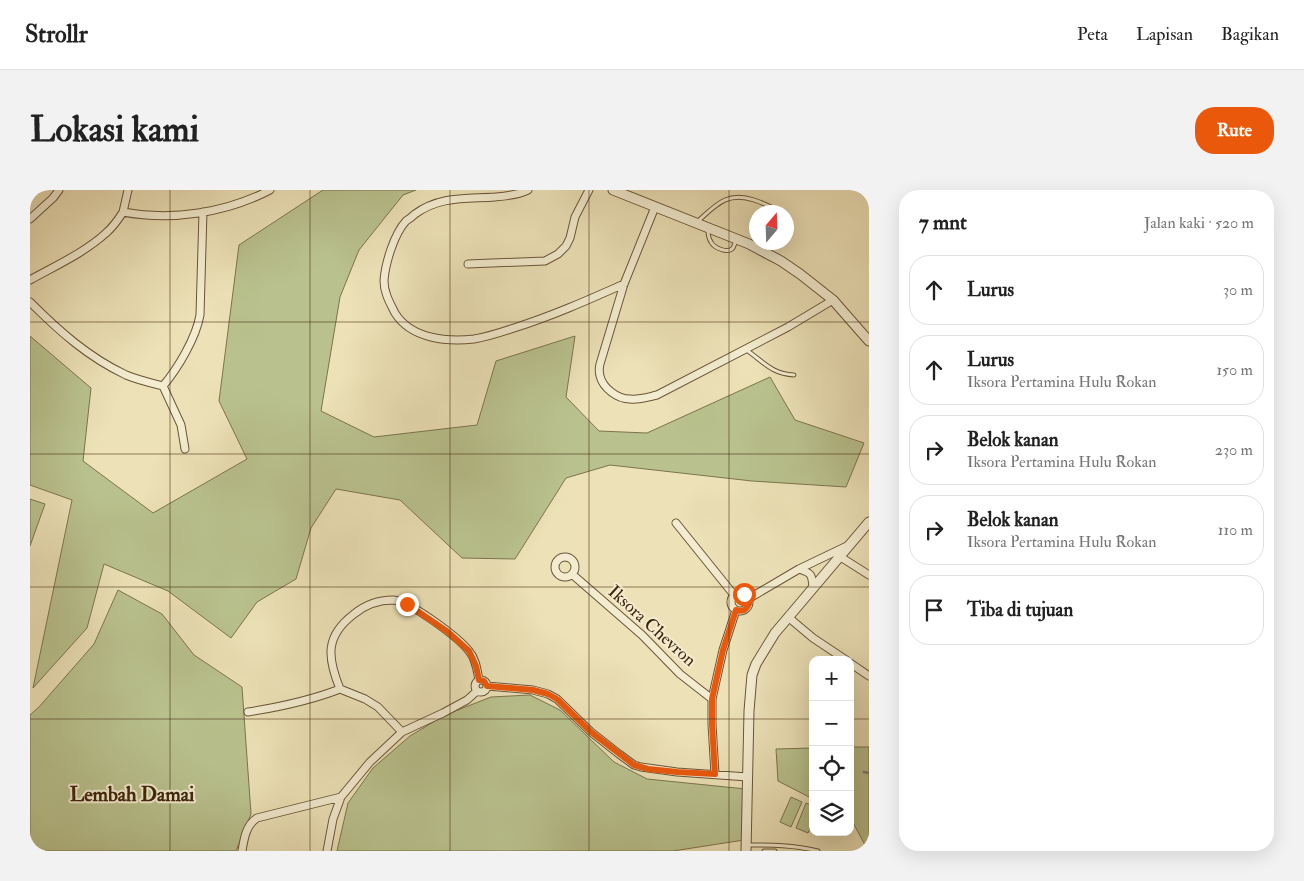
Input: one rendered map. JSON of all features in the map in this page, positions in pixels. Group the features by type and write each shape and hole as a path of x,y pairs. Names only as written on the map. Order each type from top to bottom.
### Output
{"street":[{"path":"30,218 53,198 59,190"},
{"path":"30,280 83,250 106,234 123,212 128,190"},
{"path":"123,212 177,215 203,212 226,207 270,190"},
{"path":"528,190 505,196 446,200 427,206 405,222 388,258 384,282 391,306 405,325 429,337 476,338 542,319 574,307 624,284"},
{"path":"468,264 545,260 558,254 566,246 570,238 575,217 589,190"},
{"path":"613,190 630,193 655,207 762,250 781,261 833,300 869,341"},
{"path":"655,207 624,284 599,370 604,384 617,396 630,400 658,395 788,327 833,300"},
{"path":"164,386 179,364 199,324 203,212"},
{"path":"30,302 74,344 99,360 127,375 164,386 181,425 185,449"},
{"path":"746,848 749,711 752,674 762,652 775,632 869,522"},
{"path":"676,523 734,595"},
{"path":"748,599 799,569 850,545"},
{"path":"839,556 869,575"},
{"path":"799,569 809,573 812,578 813,588"},
{"name":"Iksora Chevron","path":"573,575 642,635 680,674 712,699"},
{"path":"744,594 748,599 749,604 744,610 740,611 732,608 731,599 734,595 744,594"},
{"path":"340,689 335,676 331,652 335,633 344,622 360,609 378,601 395,600 407,604 448,632 469,651 476,666 479,680"},
{"path":"715,774 712,699 723,650 736,610"},
{"path":"788,617 840,656"},
{"path":"854,666 869,676"},
{"path":"479,680 484,681 487,686"},
{"path":"477,691 474,685 479,680"},
{"path":"487,686 533,690 548,694 557,699 591,732 634,765 648,769 748,777"},
{"path":"327,851 333,819 341,797 370,762 402,732 444,714 467,700 477,691 483,691 487,686"},
{"path":"248,712 282,707 340,689 366,699 378,707 402,732"},
{"path":"242,851 250,824 257,818 341,797"}],"lane":[{"path":"696,222 726,199 736,196 767,205"},
{"path":"707,227 710,242 723,250 731,250 736,239"},
{"path":"745,349 777,372 794,375"},
{"path":"746,848 783,845 818,851"},
{"path":"764,851 775,851"}],"green space":[{"path":"323,190 416,190 403,195 359,250 340,297 321,411 374,437 477,425 496,361 575,336 566,397 599,431 647,433 770,377 795,420 864,443 846,487 752,481 610,465 566,478 515,559 462,558 400,500 336,489 311,528 296,579 257,602 231,638 168,591 104,564 87,628 33,688 72,500 30,485 30,336 91,388 83,461 153,513 247,459 219,401 239,245"},
{"path":"30,499 45,504 30,546"},
{"path":"118,590 162,614 194,655 242,687 251,814 236,851 30,851 30,715 94,644"},
{"path":"530,695 560,710 614,762 647,779 746,789 744,840 673,851 337,851 348,803 373,768 410,736 445,715 491,697"},
{"path":"854,747 869,747 869,851 864,851 865,845 854,824"},
{"path":"809,748 809,797 778,781 776,749"},
{"path":"791,797 802,802 791,827 780,822"},
{"path":"806,803 809,804 808,833 796,828"}],"waterway":[{"path":"864,772 869,773"}],"district":[{"name":"Lembah Damai","path":"132,794"}],"route":[{"path":"407,604 448,632 469,651 476,666 479,680 484,681 487,686 533,690 548,694 563,704 591,732 634,765 648,769 715,774 712,699 723,650 736,610 744,610 749,604 747,596 744,594"}]}
